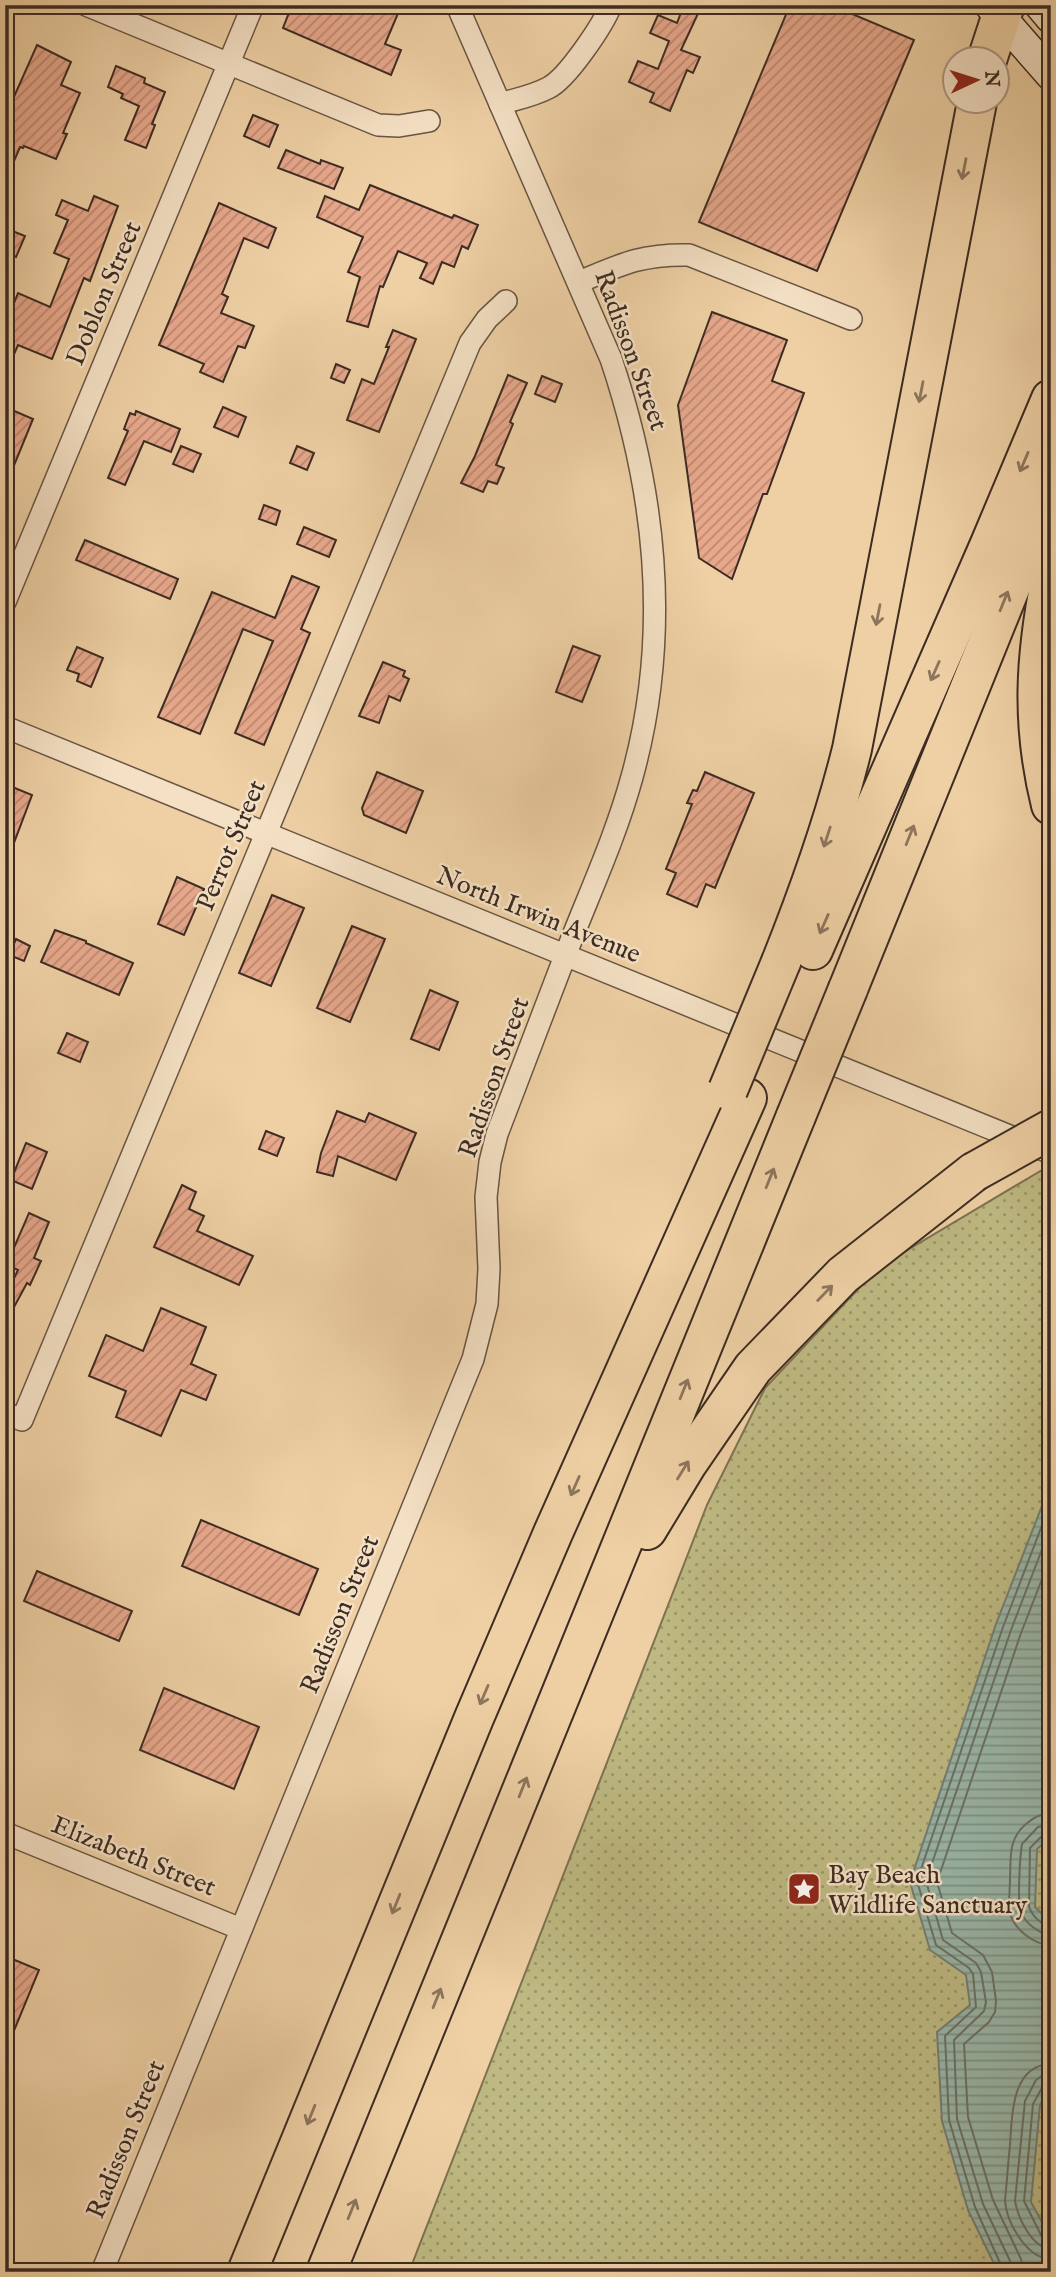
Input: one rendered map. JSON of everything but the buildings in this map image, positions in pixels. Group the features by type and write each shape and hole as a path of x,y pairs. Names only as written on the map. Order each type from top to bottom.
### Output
{"highway":[{"path":"991,46 999,9"},
{"path":"792,967 813,879 852,749 974,116"},
{"path":"247,2272 411,1869 548,1545 603,1423 737,1094 792,967 985,556 1051,399"},
{"path":"326,2272 1051,487"},
{"path":"1051,577 1044,611 1036,698 1038,740 1051,805"},
{"path":"576,1657 652,1521 752,1368 843,1275 974,1172 1051,1129"}],"main road":[{"path":"1040,5 1051,18"},
{"path":"999,9 1051,75"}],"street":[{"path":"86,5 378,125 399,126 429,121"},
{"name":"Doblon Street","path":"5,602 253,5"},
{"name":"Radisson Street","path":"102,2272 473,1359 487,1304 489,1269 486,1197 490,1162 497,1135 565,955 615,833 645,716 655,620 654,572 649,511 639,452 611,359 457,5"},
{"path":"500,104 550,88 576,60 606,18 611,5"},
{"path":"579,282 633,259 661,254 690,255 850,319"},
{"name":"Perrot Street","path":"14,1416 265,833 470,343 487,319 506,301"},
{"name":"North Irwin Avenue","path":"5,727 1051,1153"},
{"name":"Elizabeth Street","path":"5,1833 241,1929"}],"shaded area":[{"name":"Bay Beach Wildlife Sanctuary","path":"1042,1170 1051,1174 1051,2272 409,2272 707,1505 765,1388 879,1267"}],"water":[{"path":"1051,1489 1051,1837 1037,1849 1035,1907 1051,1922 1051,2085 1040,2105 1031,2202 1051,2239 1051,2272 998,2272 968,2210 942,2121 937,2032 970,2005 966,1975 930,1950 910,1882 996,1624 1047,1493"}],"place":[{"name":"Bay Beach Wildlife Sanctuary","path":"804,1889"}]}
